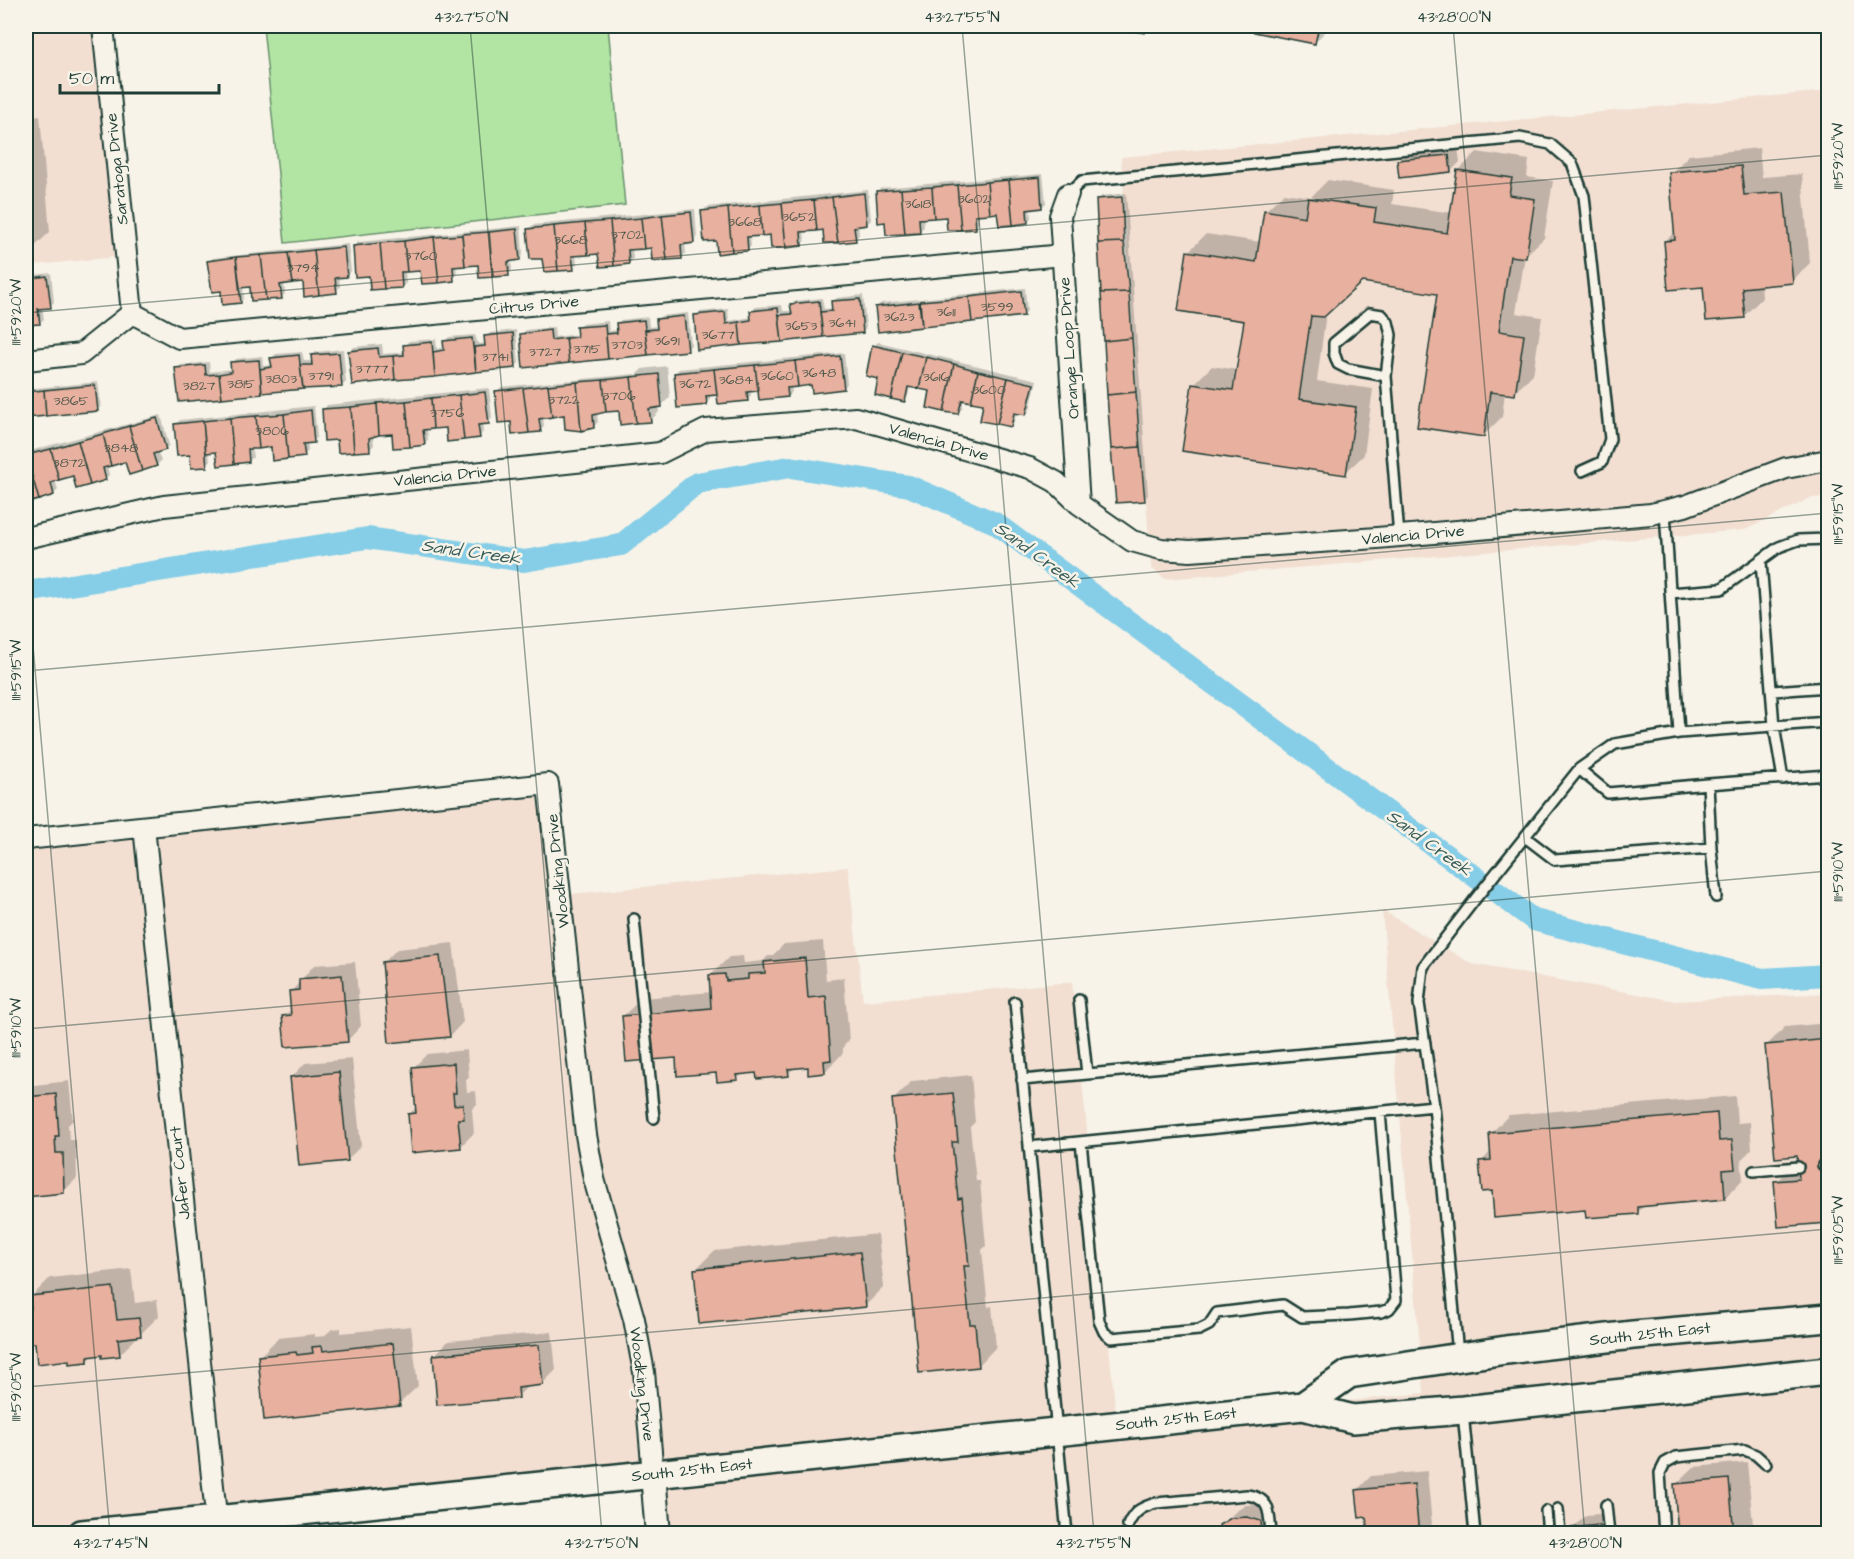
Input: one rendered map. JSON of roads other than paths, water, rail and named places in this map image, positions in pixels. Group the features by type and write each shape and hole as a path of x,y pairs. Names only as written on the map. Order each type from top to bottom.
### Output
{"main road":[{"name":"South 25th East","path":"1303,1406 1348,1374 1633,1335 1828,1318"},
{"name":"South 25th East","path":"82,1533 217,1527 653,1474 1303,1406 1353,1419 1463,1410 1828,1371"}],"street":[{"name":"Saratoga Drive","path":"103,26 132,313"},
{"name":"Orange Loop Drive","path":"1068,194 1060,216 1079,504"},
{"name":"Citrus Drive","path":"132,313 179,338 1063,255"},
{"path":"26,360 81,354 132,313"},
{"name":"Valencia Drive","path":"26,538 164,506 660,453 706,430 856,418 1030,468 1056,482 1079,504 1132,541 1161,549 1190,551 1651,514 1692,504 1786,468 1828,460"},
{"name":"Woodking Drive","path":"26,839 549,784 586,1135 594,1179 634,1318 644,1372 653,1474"},
{"name":"Jafer Court","path":"144,827 217,1527"},
{"path":"653,1474 658,1533"}],"lane":[{"path":"1068,194 1082,181 1520,138 1550,144 1572,163 1584,196 1610,439 1602,462 1582,471"},
{"path":"1386,376 1348,369 1338,364 1334,353 1334,343 1370,313 1382,315 1388,322 1391,334 1386,376 1399,536"},
{"path":"1665,511 1679,732"},
{"path":"1670,594 1721,589 1779,547 1798,540 1828,539"},
{"path":"1761,562 1774,726 1783,779"},
{"path":"1773,691 1828,687"},
{"path":"1459,1357 1434,1106 1419,1003 1423,967 1579,769 1614,744 1679,732 1828,722"},
{"path":"1579,769 1608,793 1828,775"},
{"path":"1708,784 1716,897"},
{"path":"1525,837 1555,860 1711,848"},
{"path":"634,919 654,1118"},
{"path":"1078,1000 1087,1074"},
{"path":"1015,1002 1066,1533"},
{"path":"1022,1080 1425,1043"},
{"path":"1029,1147 1434,1106"},
{"path":"1082,1142 1099,1321 1104,1332 1111,1338 1199,1330 1209,1325 1217,1313 1283,1305 1302,1317 1338,1316 1389,1309 1396,1300 1380,1112"},
{"path":"1754,1171 1798,1167"},
{"path":"1463,1410 1475,1533"},
{"path":"1664,1533 1659,1473 1665,1463 1676,1457 1745,1450 1756,1455 1766,1464"},
{"path":"1128,1525 1132,1515 1142,1507 1156,1503 1246,1495 1259,1497 1266,1504 1271,1533"},
{"path":"1606,1505 1609,1533"},
{"path":"1558,1509 1560,1533"},
{"path":"1546,1511 1548,1533"}],"waterway":[{"name":"Sand Creek","path":"26,592 367,538 524,561 621,545 697,483 790,467 909,486 995,523 1534,920 1762,979 1828,975"}]}
